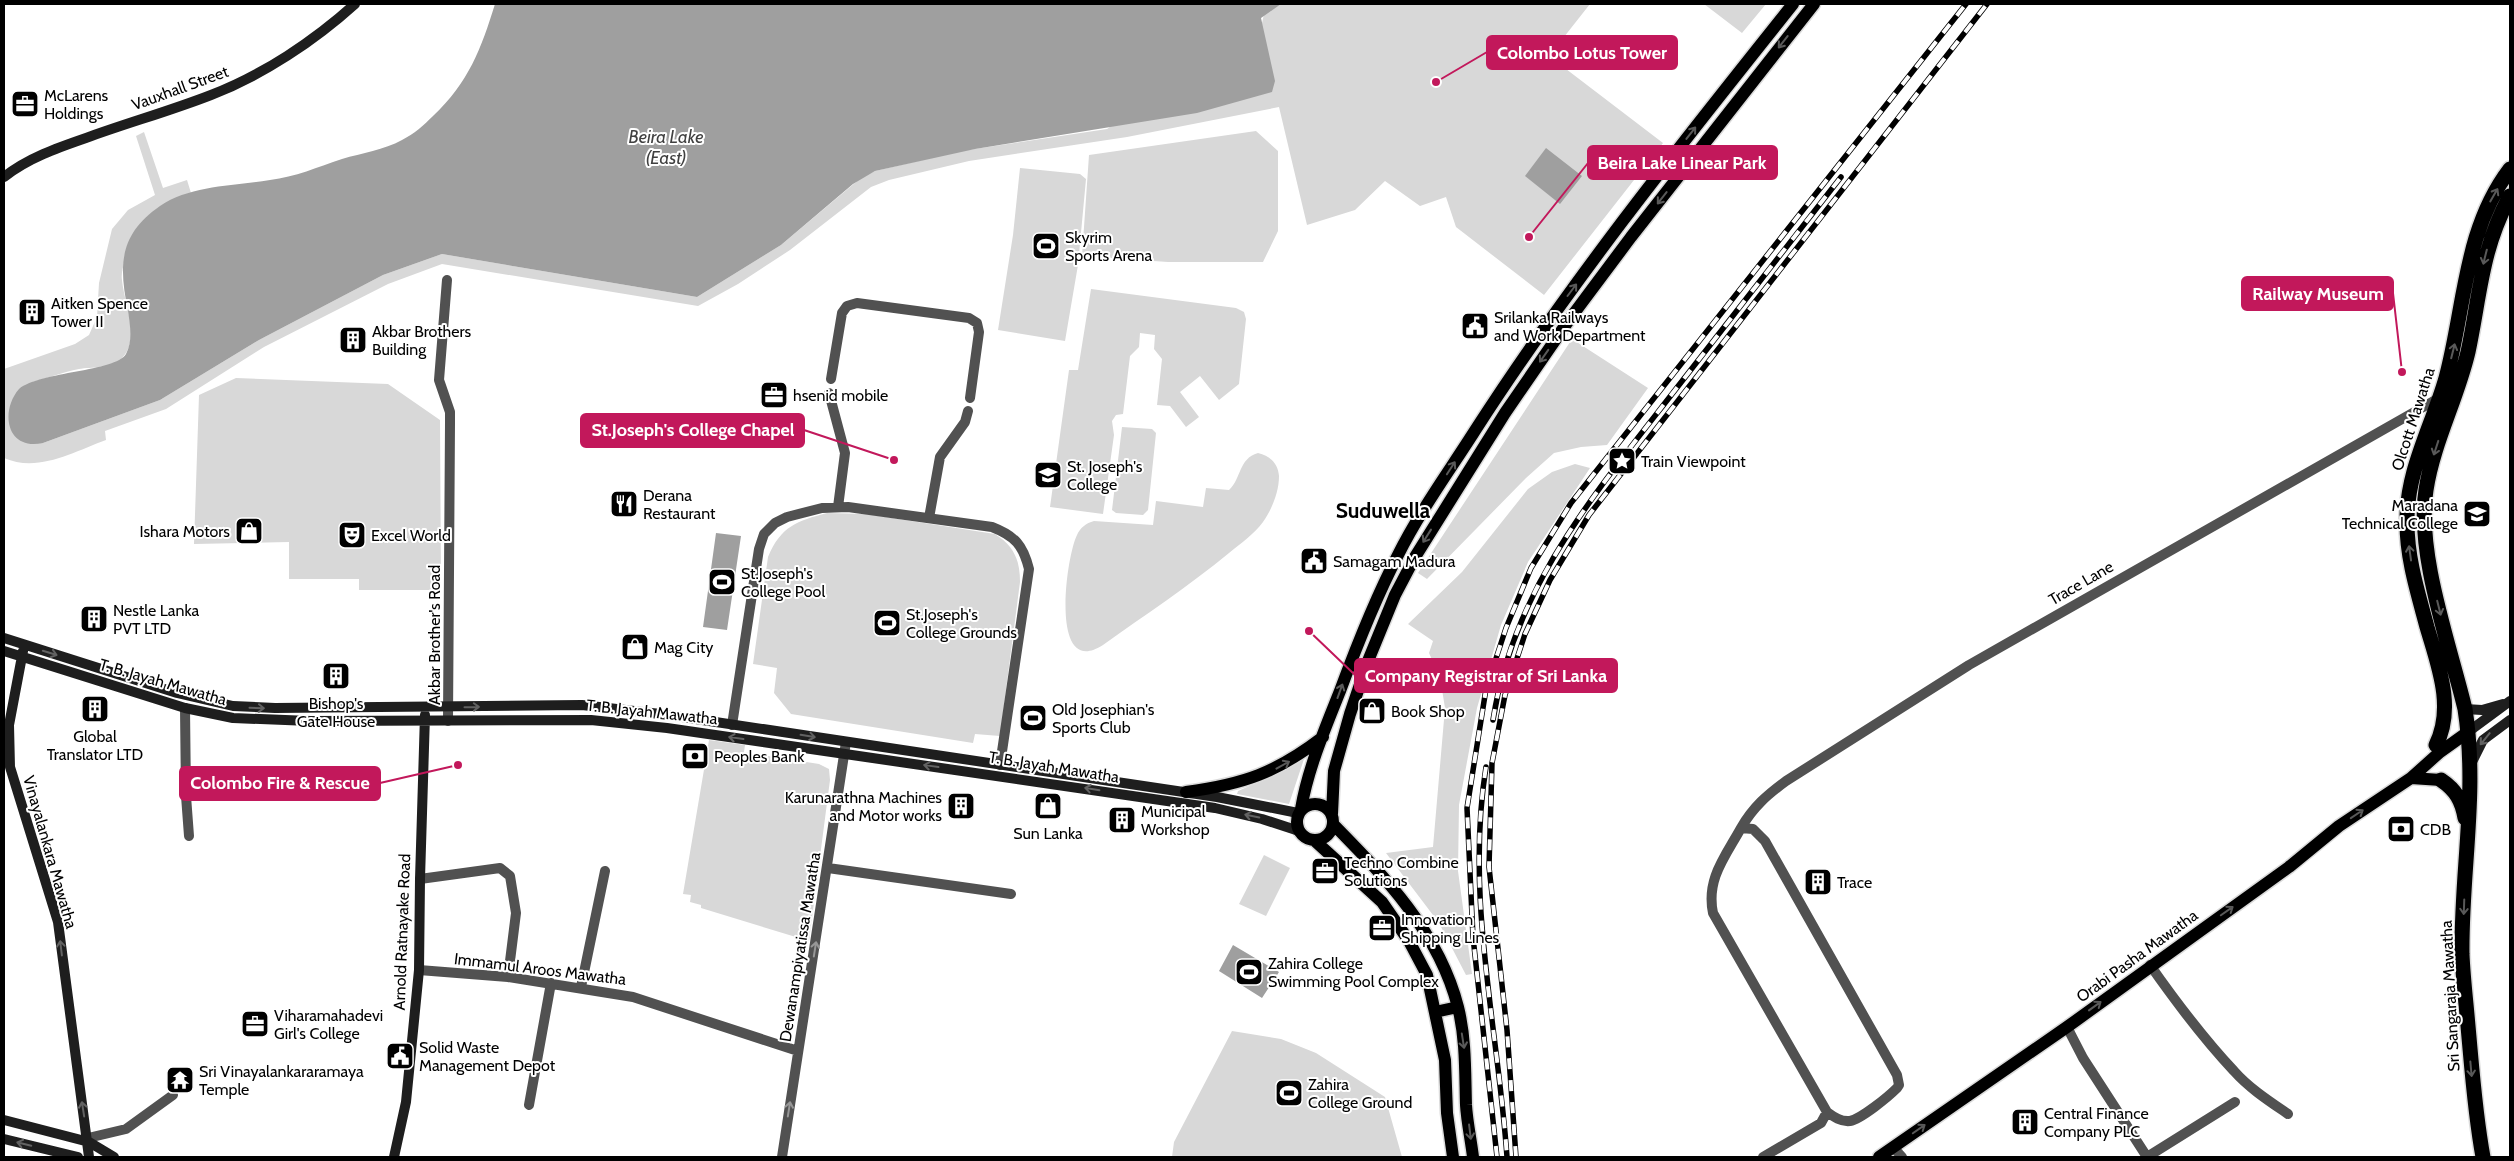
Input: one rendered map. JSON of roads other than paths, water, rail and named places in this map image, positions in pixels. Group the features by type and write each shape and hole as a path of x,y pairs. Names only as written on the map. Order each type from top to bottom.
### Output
{"highway":[{"name":"Olcott Mawatha","path":"2468,732 2465,709 2434,585 2424,530 2428,478 2446,400 2469,264 2489,202 2510,170"},
{"name":"Olcott Mawatha","path":"2436,745 2443,723 2444,686 2412,571 2407,523 2414,464 2446,400 2470,340 2487,250 2497,222 2510,196"},
{"name":"Sri Sangaraja Mawatha","path":"2468,732 2471,801 2466,832 2462,955 2475,1115 2483,1157"},
{"name":"Sri Sangaraja Mawatha","path":"2441,780 2449,786 2462,802 2466,832"}],"main road":[{"name":"Vauxhall Street","path":"4,177 17,167 54,149 212,95 237,84 300,46 355,4"},
{"path":"1793,4 1687,137 1556,312 1433,495 1399,552 1380,591 1306,784 1296,822 1299,831 1305,838 1314,840 1327,836 1333,819 1334,772 1350,714 1368,661 1411,564 1447,504 1505,413 1569,320 1631,237 1814,4"},
{"path":"1556,312 1569,320"},
{"path":"1433,495 1447,504"},
{"name":"T. B. Jayah Mawatha","path":"4,638 177,693 233,706 267,708 582,705 669,715 1186,792 1300,811"},
{"name":"Vinayalankara Mawatha","path":"25,644 9,725 10,767 58,922 89,1157"},
{"name":"T. B. Jayah Mawatha","path":"4,651 185,708 253,720 591,720 667,728 1215,808 1262,818 1299,831"},
{"path":"2465,709 2487,709 2510,700"},
{"path":"2468,732 2510,700"},
{"name":"Arnold Ratnayake Road","path":"394,1157 406,1102 419,970 426,707"},
{"path":"2470,768 2483,740 2491,732 2510,720"},
{"name":"Orabi Pasha Mawatha","path":"1879,1157 2067,1027 2150,965 2290,867 2339,826 2411,778 2440,752 2468,732"},
{"path":"1186,792 1227,786 1253,778 1280,767 1323,737"},
{"name":"Orabi Pasha Mawatha","path":"2411,778 2436,745"},
{"path":"2411,778 2441,780"},
{"path":"1300,811 1308,804 1322,804 1414,914 1445,968 1458,1007 1466,1055 1466,1106 1473,1157"},
{"path":"1314,840 1382,902 1409,941 1427,975 1445,1060 1447,1113 1453,1157"},
{"path":"1435,1012 1458,1007"},
{"path":"4,1120 88,1140 114,1157"},
{"path":"4,1139 78,1157"}],"street":[{"name":"Akbar Brother's Road","path":"447,280 440,380 450,418 448,721"},
{"path":"831,379 842,313 847,306 857,303 969,318 977,323 979,332 970,398"},
{"path":"829,392 845,453 838,507"},
{"name":"Trace Lane","path":"1827,1112 1713,913 1710,897 1713,882 1750,812 1763,798 1786,781 1969,665 2446,400"},
{"path":"929,518 940,457 965,422 968,411"},
{"path":"732,725 759,549 764,534 775,524 787,517 814,509 838,507 929,518 992,528 1003,532 1018,543 1025,553 1029,569 1027,586 1000,765"},
{"path":"185,708 185,762 189,836"},
{"name":"Dewanampiyatissa Mawatha","path":"782,1157 846,742"},
{"path":"1741,828 1753,829 1765,841 1899,1080 1899,1085 1893,1092 1857,1119 1841,1120 1827,1112 1820,1123 1763,1157"},
{"path":"420,879 500,868 510,876 516,913 508,977"},
{"path":"828,868 1011,894"},
{"path":"581,988 605,871"},
{"path":"2150,965 2189,1019 2234,1072 2253,1089 2288,1114"},
{"name":"Immamul Aroos Mawatha","path":"419,970 508,977 633,997 798,1051"},
{"path":"529,1105 551,983"},
{"path":"2067,1027 2097,1081 2147,1157 2235,1102"},
{"path":"88,1140 126,1129 173,1095"},
{"path":"1893,1147 1902,1157"}],"water":[{"name":"Beira Lake (East)","path":"495,4 1281,4 1261,18 1275,81 1272,92 1197,113 975,149 875,171 853,184 781,245 697,297 442,254 383,275 259,340 160,400 43,443 31,444 21,441 14,435 8,418 13,398 19,389 43,378 108,365 126,354 130,344 130,322 123,280 123,266 129,240 136,228 146,217 160,206 185,194 213,187 288,177 380,149 406,138 422,126 445,103 465,77 479,50"},
{"path":"1546,148 1582,176 1560,204 1525,176"},
{"name":"St.Joseph's College Pool","path":"716,533 741,536 727,630 703,627"},
{"name":"Zahira College Swimming Pool Complex","path":"1233,945 1279,972 1262,998 1219,971"}],"railway":[{"path":"1497,1157 1473,937 1467,808 1486,689 1506,628 1531,568 1571,503 1966,4"},
{"path":"1516,1157 1507,1030 1489,867 1492,763 1505,695 1525,634 1550,580 1589,515 1987,4"},
{"path":"1493,720 1504,671 1520,625 1540,582 1564,541 1619,463 1841,177"},
{"path":"1486,767 1479,865 1481,914 1507,1157"}],"place":[{"name":"Colombo Lotus Tower","path":"1436,82"},
{"name":"McLarens Holdings","path":"25,104"},
{"name":"Beira Lake Linear Park","path":"1529,237"},
{"name":"Skyrim Sports Arena","path":"1046,246"},
{"name":"Aitken Spence Tower II","path":"32,312"},
{"name":"Srilanka Railways and Work Department","path":"1475,326"},
{"name":"Akbar Brothers Building","path":"353,340"},
{"name":"Railway Museum","path":"2402,372"},
{"name":"hsenid mobile","path":"774,395"},
{"name":"St.Joseph's College Chapel","path":"894,460"},
{"name":"Train Viewpoint","path":"1622,461"},
{"name":"St. Joseph's College","path":"1048,475"},
{"name":"Derana Restaurant","path":"624,504"},
{"name":"Maradana Technical College","path":"2477,514"},
{"name":"Ishara Motors","path":"249,531"},
{"name":"Excel World","path":"352,535"},
{"name":"Samagam Madura","path":"1314,561"},
{"name":"St.Joseph's College Pool","path":"722,582"},
{"name":"Nestle Lanka PVT LTD","path":"94,619"},
{"name":"St.Joseph's College Grounds","path":"887,623"},
{"name":"Company Registrar of Sri Lanka","path":"1309,631"},
{"name":"Mag City","path":"635,647"},
{"name":"Bishop's Gate House","path":"336,676"},
{"name":"Global Translator LTD","path":"95,709"},
{"name":"Book Shop","path":"1372,711"},
{"name":"Old Josephian's Sports Club","path":"1033,718"},
{"name":"Peoples Bank","path":"695,756"},
{"name":"Colombo Fire & Rescue","path":"458,765"},
{"name":"Karunarathna Machines and Motor works","path":"961,806"},
{"name":"Sun Lanka","path":"1048,806"},
{"name":"Municipal Workshop","path":"1122,820"},
{"name":"CDB","path":"2401,829"},
{"name":"Techno Combine Solutions","path":"1325,871"},
{"name":"Trace","path":"1818,882"},
{"name":"Innovation Shipping Lines","path":"1382,928"},
{"name":"Zahira College Swimming Pool Complex","path":"1249,972"},
{"name":"Viharamahadevi Girl's College","path":"255,1024"},
{"name":"Solid Waste Management Depot","path":"400,1056"},
{"name":"Sri Vinayalankararamaya Temple","path":"180,1080"},
{"name":"Zahira College Ground","path":"1289,1093"},
{"name":"Central Finance Company PLC","path":"2025,1122"}],"district":[{"name":"Suduwella","path":"1383,510"}]}
